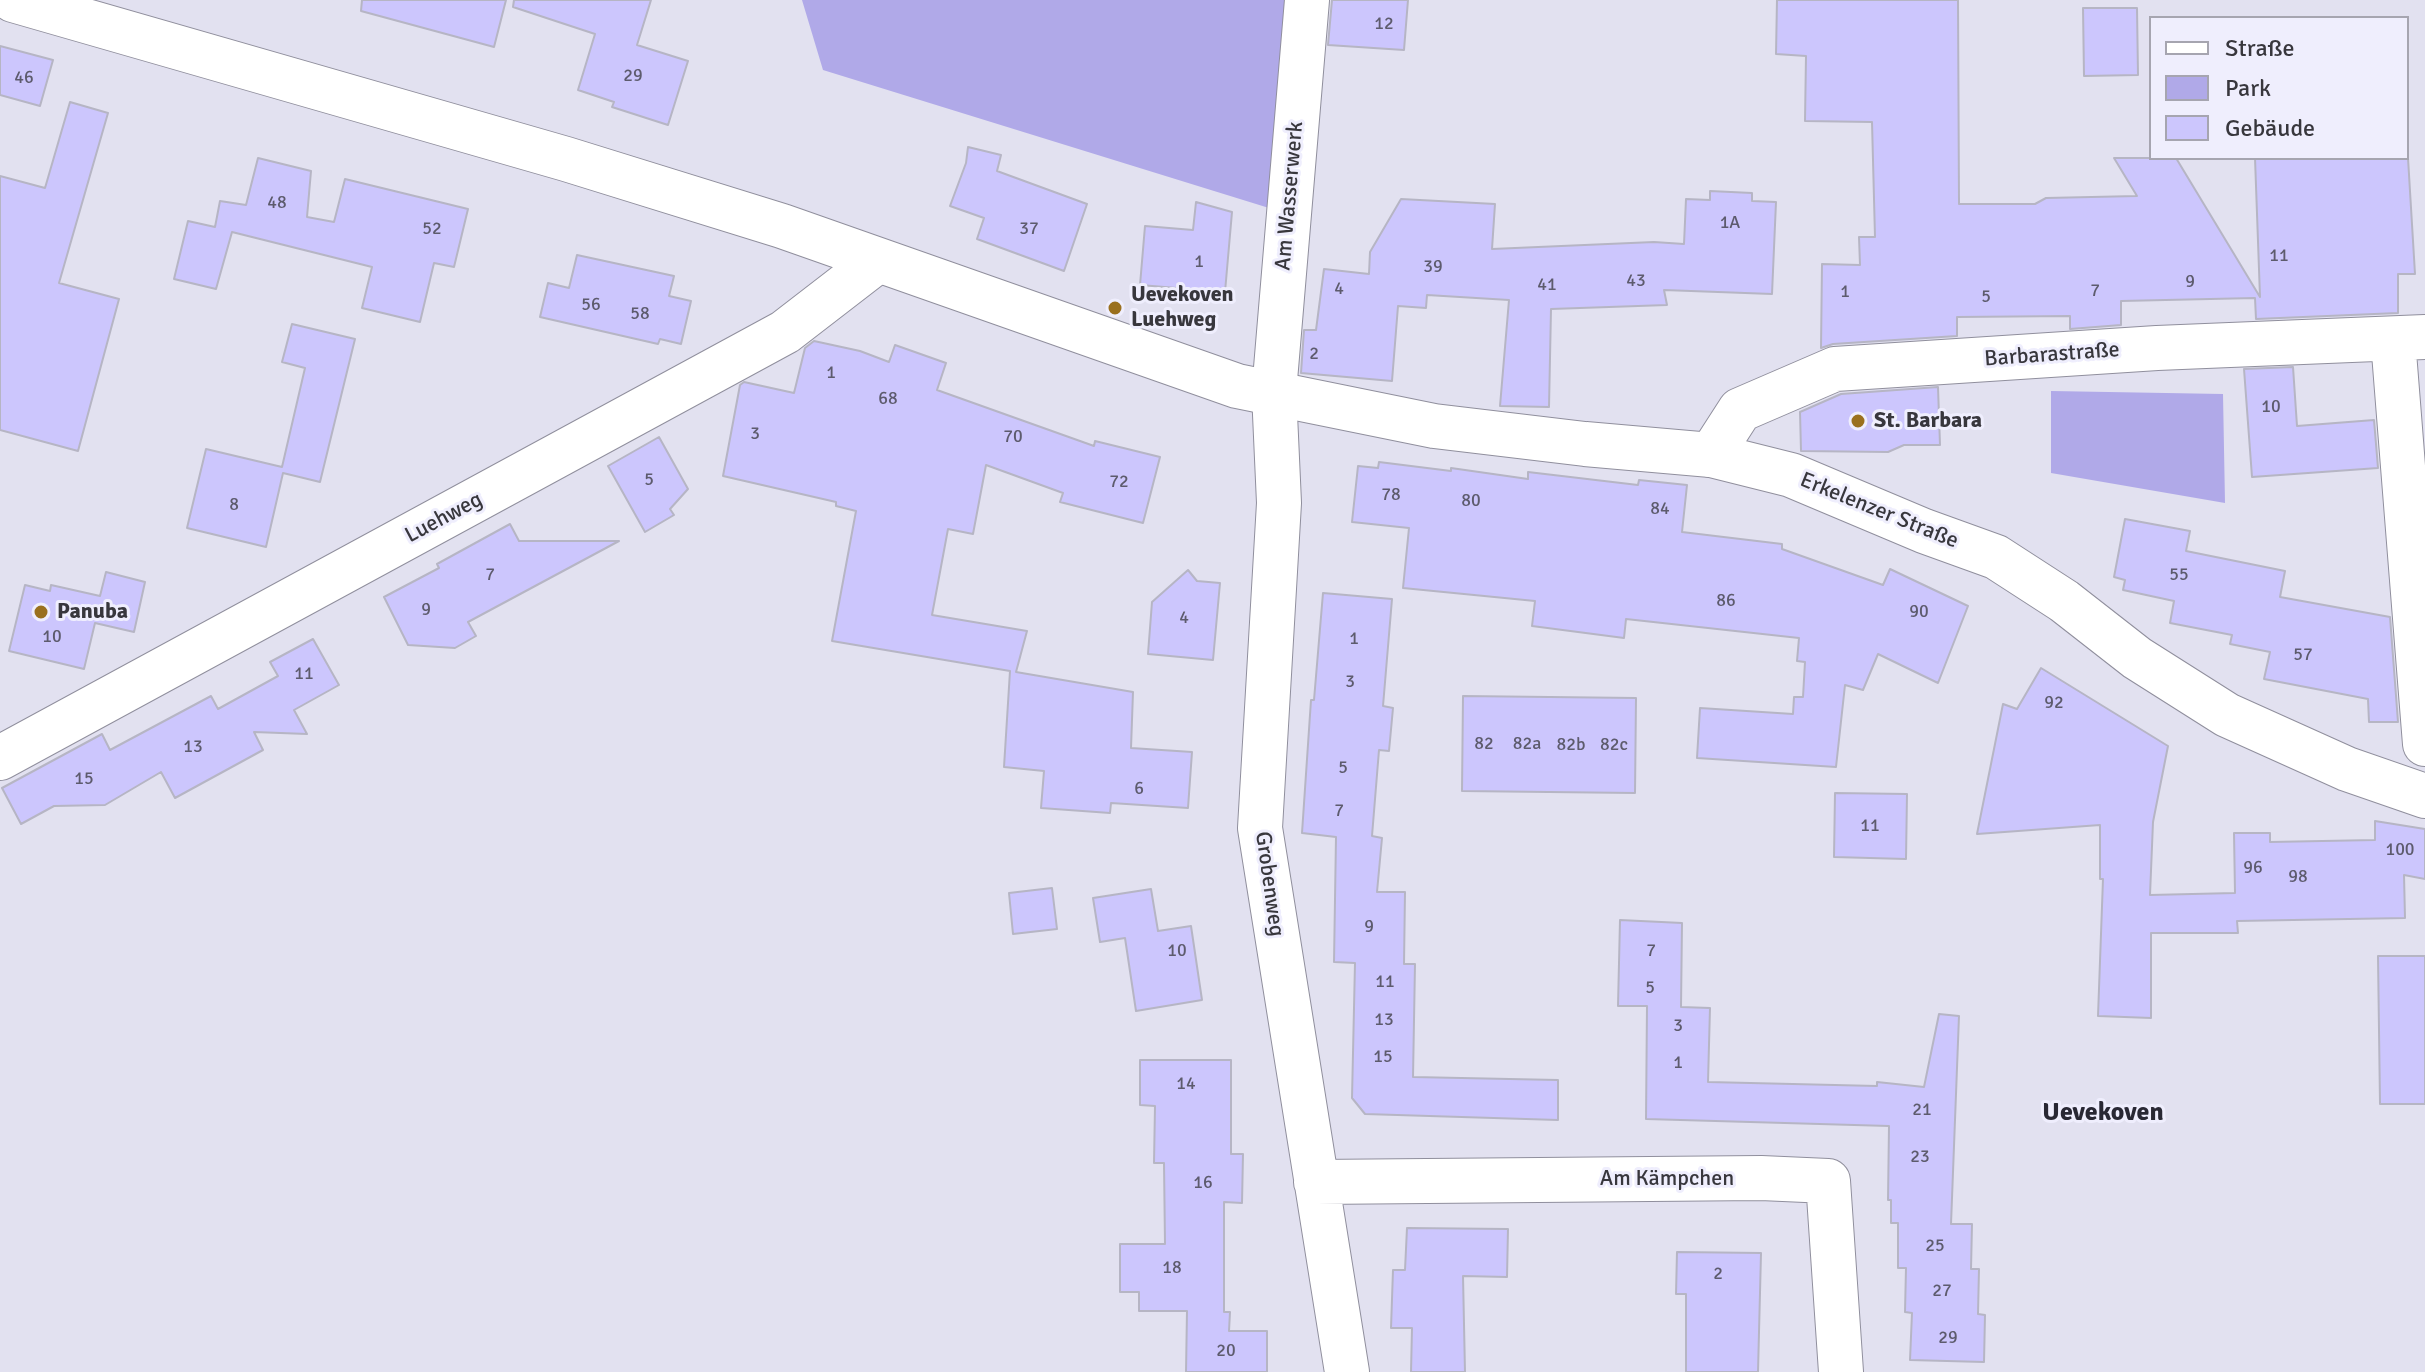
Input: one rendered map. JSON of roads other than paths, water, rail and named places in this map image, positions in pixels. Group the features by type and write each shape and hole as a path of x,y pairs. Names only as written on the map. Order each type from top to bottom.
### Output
{"street":[{"name":"Erkelenzer Straße","path":"13,0 566,159 782,226 1237,386 1434,426 1711,455 1791,475 1924,531 1996,557 2064,601 2137,658 2227,715 2347,769 2425,796"},
{"name":"Am Wasserwerk","path":"1274,392 1307,0"},
{"name":"Luehweg","path":"0,758 785,332 877,261"},
{"name":"Barbarastraße","path":"1711,455 1740,410 1835,369 2157,348 2409,339"},
{"path":"2409,339 2425,744"},
{"name":"Grobenweg","path":"1274,392 1279,503 1260,828 1347,1372"},
{"name":"Am Kämpchen","path":"1316,1182 1761,1178 1828,1181 1841,1372"}],"place":[{"name":"Uevekoven Luehweg","path":"1115,308"},
{"name":"St. Barbara","path":"1858,421"},
{"name":"Panuba","path":"41,612"}],"district":[{"name":"Uevekoven","path":"2103,1113"}]}
